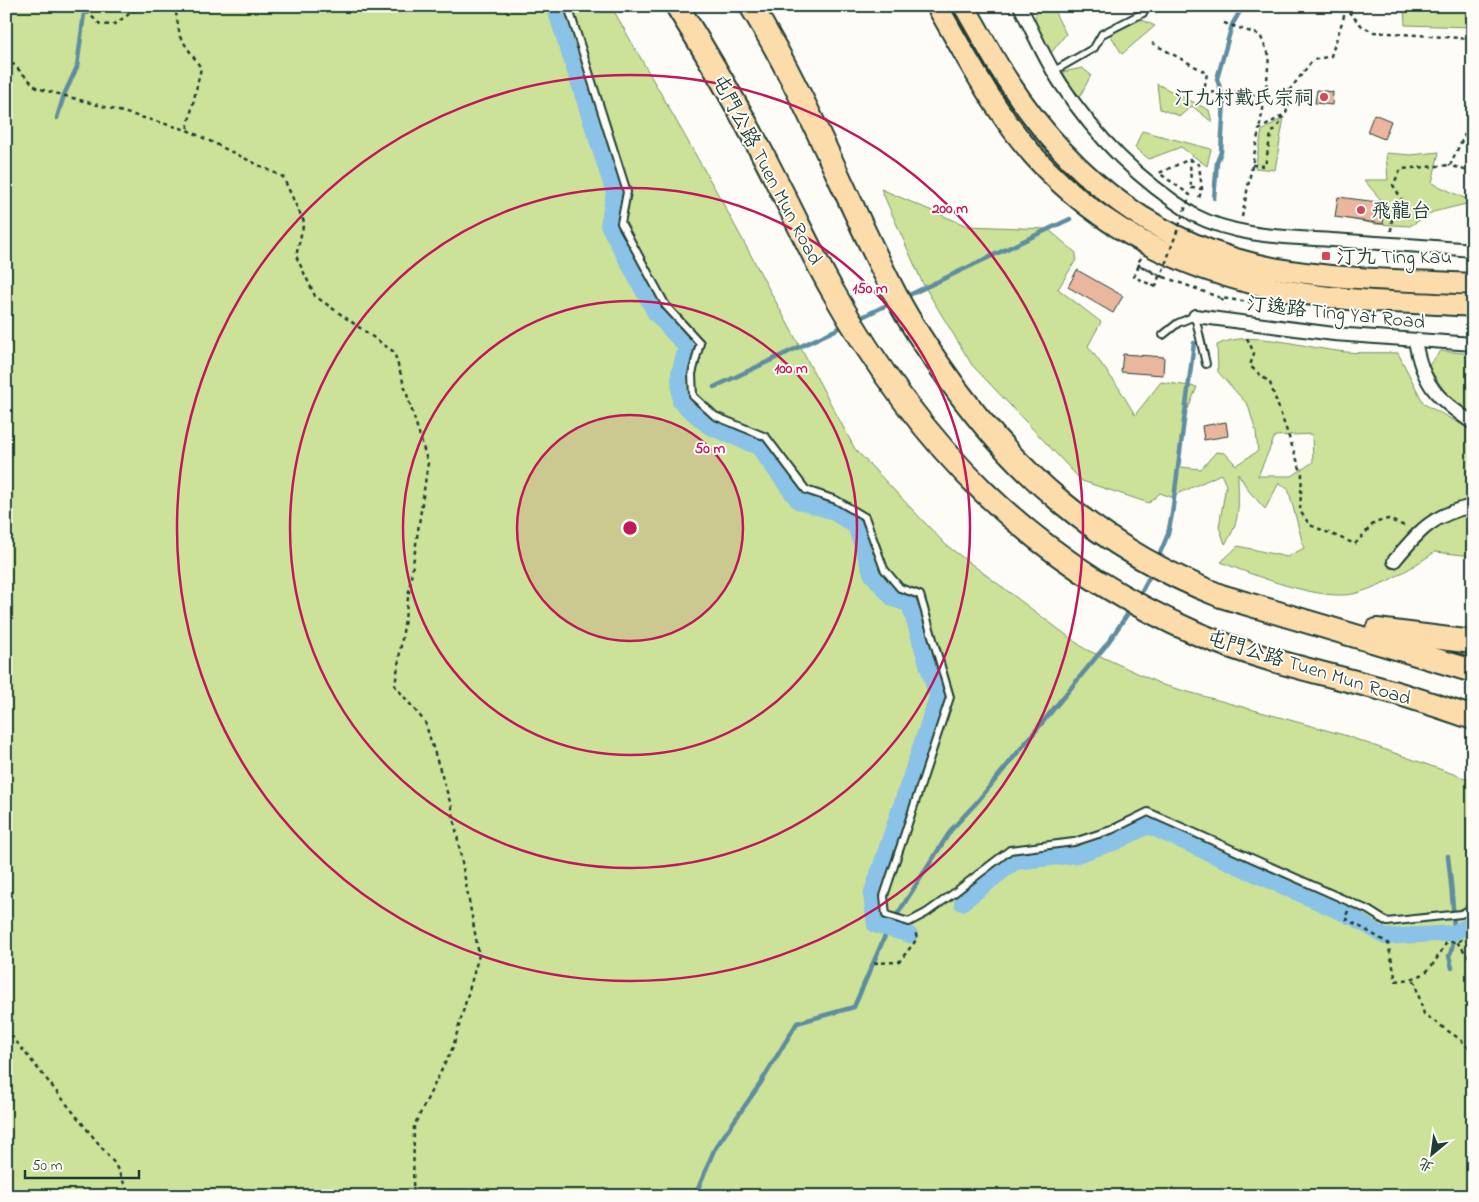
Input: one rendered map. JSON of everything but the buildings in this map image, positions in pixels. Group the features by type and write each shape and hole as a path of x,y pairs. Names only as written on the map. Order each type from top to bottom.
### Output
{"highway":[{"name":"屯門公路 Tuen Mun Road","path":"677,6 749,129 830,287 864,344 895,391 929,435 954,465 998,506 1068,562 1089,576 1111,590 1197,633 1299,669 1403,696 1473,718"},
{"path":"751,6 805,104 894,293 947,376 981,424 1017,462 1083,520 1152,565 1184,581 1221,596 1336,628 1374,630 1416,644 1473,671"},
{"path":"1416,644 1473,642"}],"main road":[{"path":"937,6 987,93 1016,134 1046,169 1077,198 1116,227 1149,246 1207,272 1266,287 1347,299 1473,306"},
{"path":"964,6 1008,81 1035,119 1062,152 1094,183 1126,209 1168,233 1212,252 1275,268 1363,278 1473,284"}],"street":[{"path":"1020,6 1071,98 1110,149 1153,186 1204,221 1237,230 1286,238 1473,250"},
{"name":"汀逸路 Ting Yat Road","path":"1195,316 1334,334 1473,344"},
{"path":"1415,340 1419,364 1433,392 1473,423"},
{"path":"1394,561 1423,528 1436,518 1455,510 1473,506"}],"lane":[{"path":"568,6 627,192 621,223 666,306 700,343 692,374 693,396 715,416 766,437 806,490 836,500 865,517 884,569 900,588 920,594 950,697 884,896 886,915 908,922 920,916 954,893 1010,850 1074,842 1111,830 1148,812 1368,910 1387,922 1461,914 1473,908"},
{"path":"1054,70 1094,48 1102,34 1143,13 1146,6"},
{"path":"1162,335 1178,323 1195,316 1206,364"}],"path":[{"path":"80,8 100,24 113,25 141,6"},
{"path":"171,6 176,13 180,37 201,68 187,130"},
{"path":"1343,6 1363,27 1374,32 1473,39"},
{"path":"1259,130 1286,113 1289,103 1288,92 1313,60 1331,56 1346,10"},
{"path":"1224,23 1260,35 1268,54 1265,97 1237,230"},
{"path":"1152,43 1207,73 1204,94 1233,91 1265,97"},
{"path":"6,57 37,88 187,130 283,177 304,222 296,256 315,296 394,352 428,463 395,686 426,722 452,808 479,955 453,1047 414,1126 413,1196"},
{"path":"1450,165 1467,130 1473,102"},
{"path":"1252,164 1265,166 1271,134 1281,122 1282,116"},
{"path":"1467,130 1473,132"},
{"path":"1190,159 1191,188 1202,188"},
{"path":"1190,159 1199,165 1202,188 1194,215"},
{"path":"1142,256 1137,264 1160,276 1156,287 1134,277 1139,265 1163,276 1190,196 1158,173 1190,159"},
{"path":"1390,235 1392,217 1402,200 1393,185 1401,169 1450,165 1473,173"},
{"path":"1221,298 1225,305"},
{"path":"1231,320 1238,333 1248,338 1254,353 1250,366 1270,383 1302,474 1300,510 1310,525 1355,544 1374,523 1388,519 1404,527 1423,528"},
{"path":"874,963 899,962 917,939 914,928 920,916"},
{"path":"1345,918 1388,943 1396,981 1414,980 1426,974 1447,942 1457,942 1473,934"},
{"path":"1457,942 1473,962"},
{"path":"1414,980 1424,1014 1461,1040 1473,1052"},
{"path":"6,1029 115,1164 130,1196"}],"green space":[{"path":"6,6 611,6 719,196 855,449 946,545 1085,649 1163,685 1344,735 1473,781 1473,1196 6,1196"},
{"path":"1404,6 1473,6 1473,27 1405,25"},
{"path":"1039,8 1053,9 1066,34 1051,53 1036,51 1027,35"},
{"path":"1138,18 1155,26 1122,54 1108,31"},
{"path":"1082,68 1091,75 1080,96 1070,86 1063,72"},
{"path":"1157,84 1209,110 1212,122 1192,106 1180,116 1160,109"},
{"path":"1284,117 1275,170 1255,168 1262,131"},
{"path":"1142,131 1211,149 1207,166 1181,147 1149,159 1135,148"},
{"path":"1439,152 1432,183 1473,202 1473,214 1466,204 1433,212 1410,226 1376,224 1344,218 1381,200 1364,180 1388,180 1386,153 1411,155"},
{"path":"881,189 967,226 1048,229 1076,253 1076,260 1058,289 1101,322 1088,346 1119,388 1135,415 1161,382 1197,387 1183,421 1179,467 1201,469 1216,452 1225,453 1236,465 1258,451 1256,432 1248,405 1218,372 1217,345 1230,340 1260,339 1345,352 1398,353 1424,404 1473,431 1473,556 1435,552 1388,581 1357,593 1343,595 1308,591 1289,586 1221,562 1238,546 1287,557 1304,548 1288,488 1279,483 1265,509 1248,490 1238,473 1237,519 1225,544 1219,527 1226,485 1221,474 1171,497 1160,493 1149,503 1082,481 972,365 923,284","holes":["1312,434 1313,462 1292,476 1258,476 1275,436"]},
{"path":"1441,351 1473,354 1473,413 1449,398 1428,366"}],"waterway":[{"path":"57,118 64,95 77,67 85,6"},
{"path":"554,6 614,193 608,225 655,313 686,347 679,373 680,402 708,426 758,447 798,501 831,511 855,526 872,575 893,599 909,604 937,697 871,895 875,925 910,935"},
{"path":"1214,198 1217,162 1221,152 1224,100 1217,79 1232,25 1243,6"},
{"path":"905,297 1070,219"},
{"path":"858,319 893,302"},
{"path":"714,387 846,325"},
{"path":"1158,558 1168,534 1172,514 1194,343"},
{"path":"1138,598 1153,570"},
{"path":"695,1196 714,1150 760,1084 797,1023 854,1007 888,929 951,830 977,802 1107,644 1131,609"},
{"path":"962,903 1015,862 1077,855 1116,842 1148,826 1356,919 1385,937 1453,933 1473,924"},
{"path":"1448,856 1454,923 1452,948 1449,956 1452,968"}],"place":[{"name":"汀九村戴氏宗祠","path":"1324,97"},
{"name":"飛龍台","path":"1361,210"},
{"name":"汀九 Ting Kau","path":"1326,256"}]}
